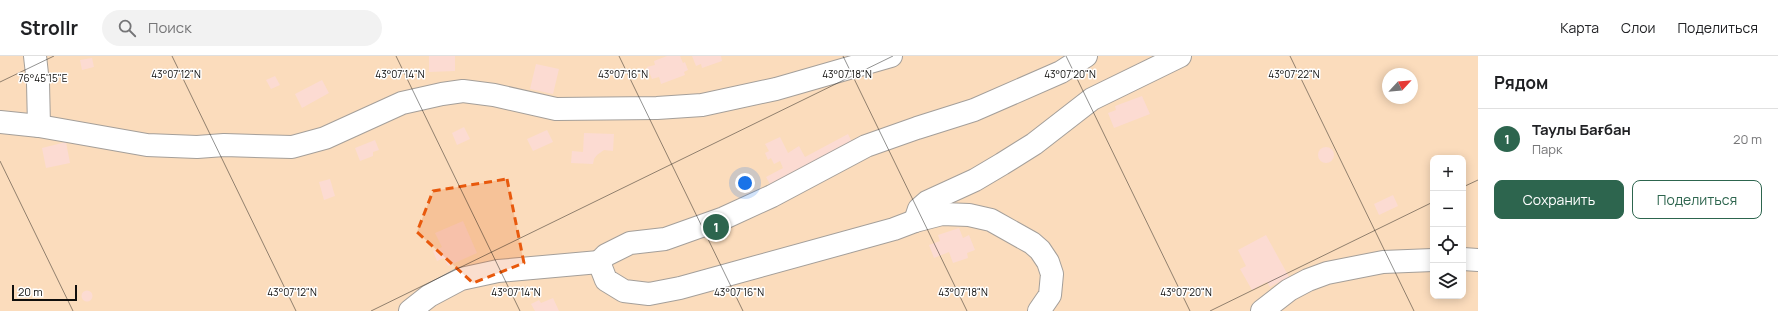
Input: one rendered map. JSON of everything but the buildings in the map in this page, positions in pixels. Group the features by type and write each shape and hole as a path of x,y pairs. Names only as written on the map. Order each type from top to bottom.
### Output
{"street":[{"path":"35,56 38,83 39,126"},
{"path":"0,122 39,126 147,145 197,147 292,147 325,138 402,103 442,94 463,91 494,95 556,109 657,108 702,105 784,87 891,56"},
{"path":"410,311 429,296 461,279 498,271 599,262 606,255 630,243 665,239 724,218 772,196 866,146 974,110 1061,72 1086,56"},
{"path":"914,221 919,209 927,202 975,180 1009,160 1034,144 1092,99 1180,56"},
{"path":"599,262 606,280 624,291 649,294 687,286 880,233 914,221 942,214 969,215 991,220 1032,243 1048,262 1052,274 1050,295 1039,311"},
{"path":"1466,259 1478,260"},
{"path":"1262,311 1289,290 1326,273 1383,262 1430,260"}],"highlighted area":[{"path":"507,179 524,263 473,283 417,232 433,191"}],"shaded area":[{"path":"0,56 1478,56 1478,311 0,311"}],"place":[{"name":"Таулы Бағбан","path":"716,227"}]}
